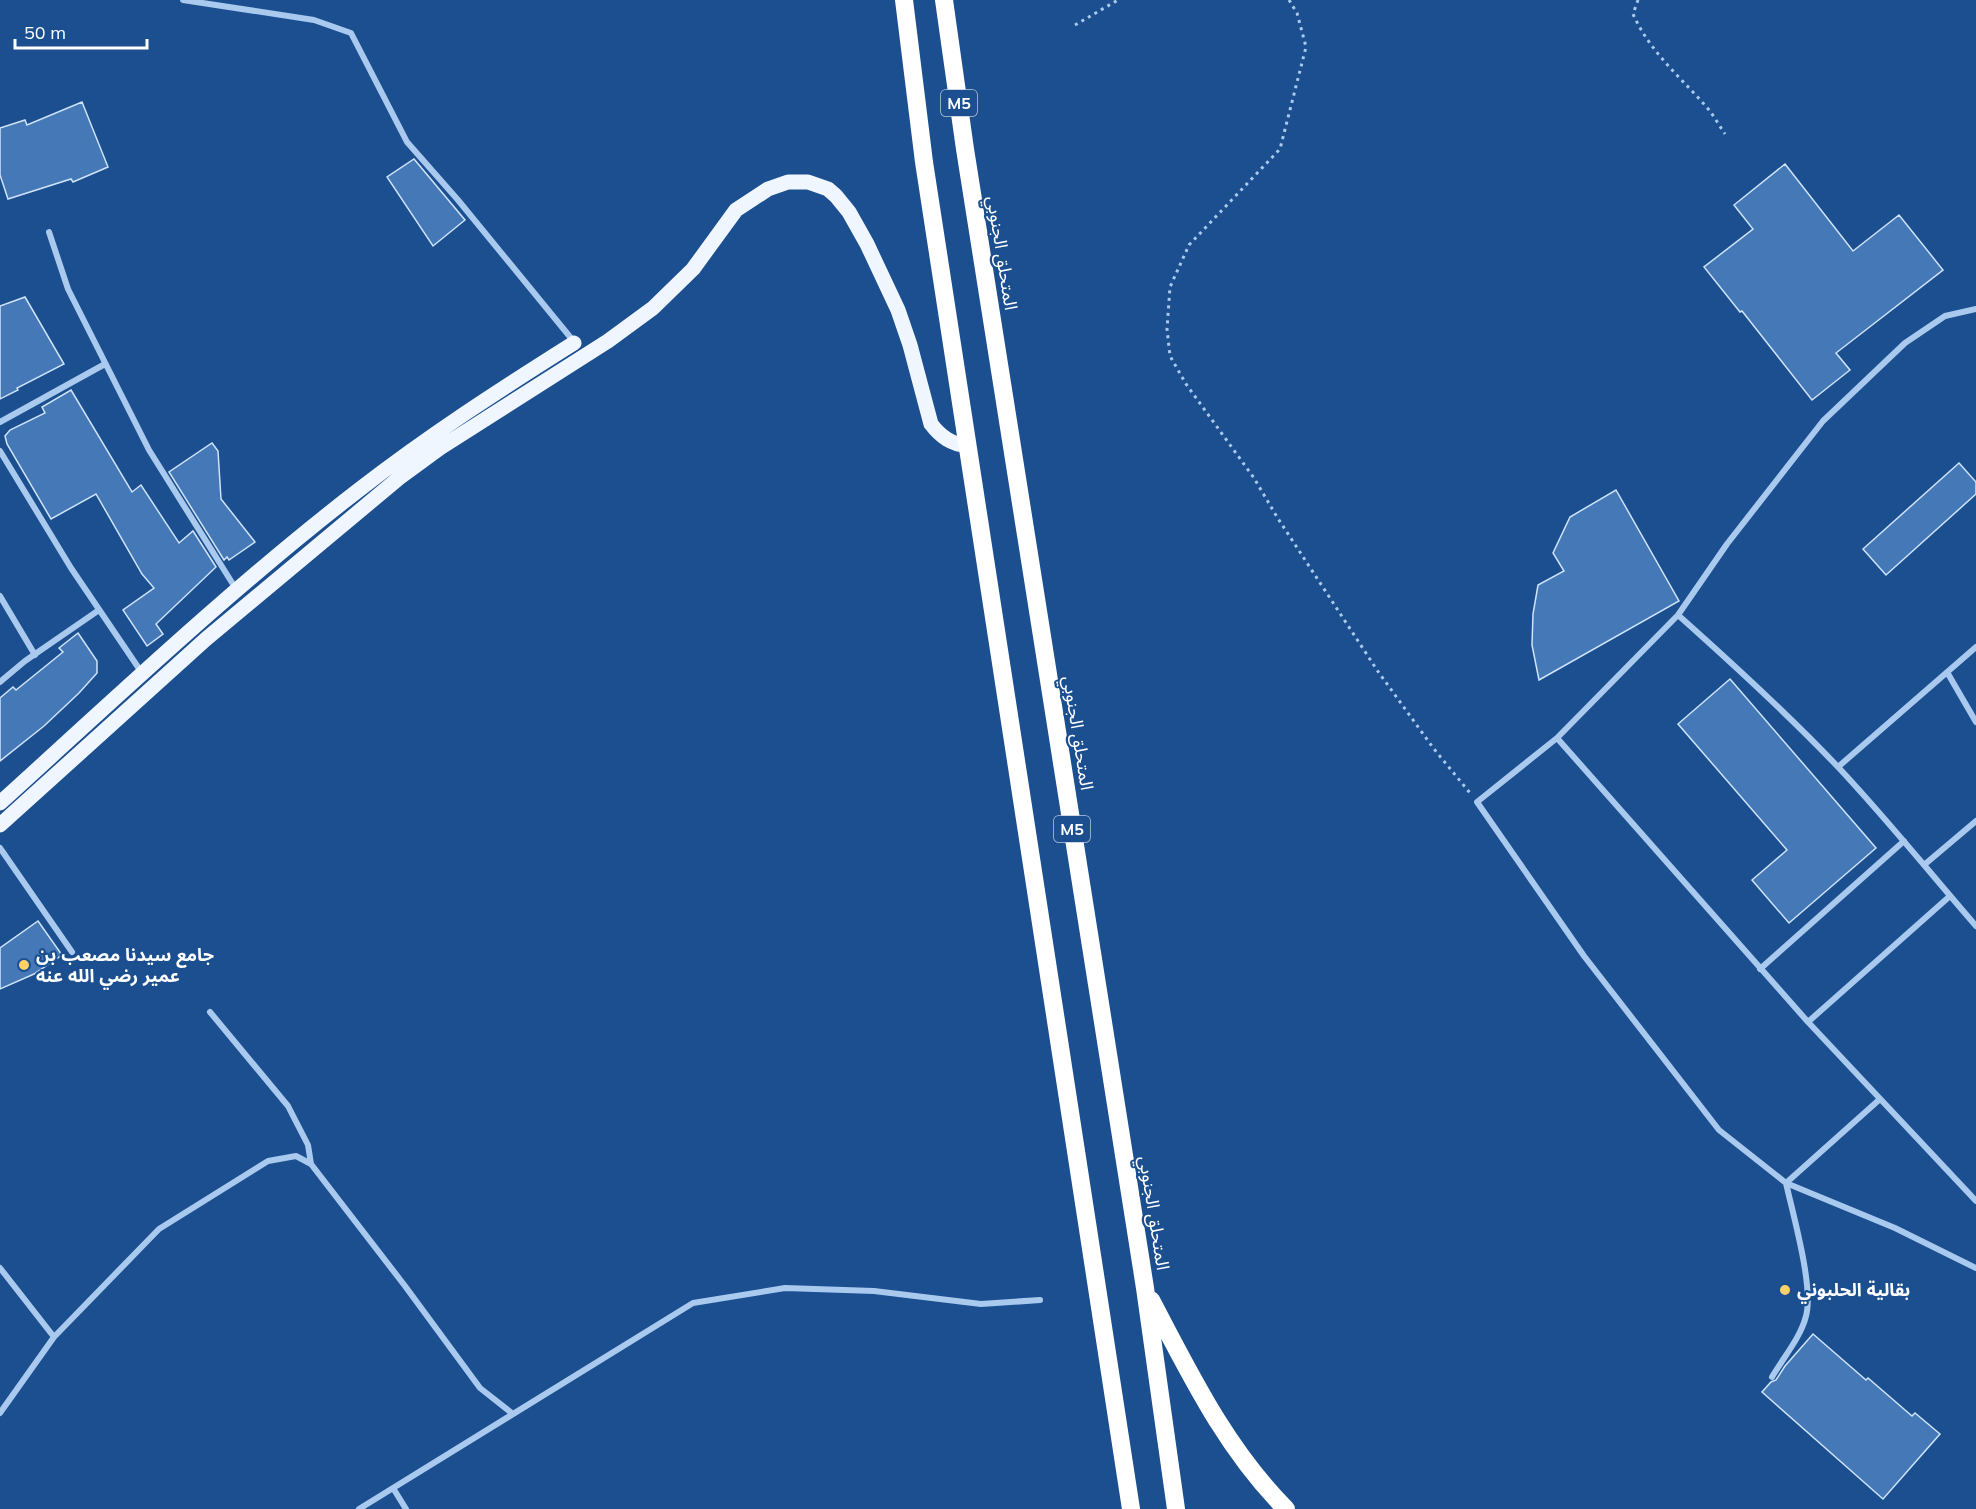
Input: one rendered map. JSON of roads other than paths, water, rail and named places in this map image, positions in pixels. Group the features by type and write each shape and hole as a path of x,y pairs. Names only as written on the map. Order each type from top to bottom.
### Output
{"highway":[{"name":"M5","path":"904,0 924,162 1131,1509"},
{"name":"المتحلق الجنوبي","path":"944,0 965,149 1145,1288 1176,1509"},
{"path":"1145,1288 1206,1404 1240,1455 1269,1492 1286,1509"}],"main road":[{"path":"0,825 206,639 399,478 466,430 631,326 674,289 698,261 727,220 746,202 778,185 798,181 828,189 849,212 898,310 931,424 950,442 968,446"},
{"path":"0,803 237,590 360,488 465,413 574,343"}],"street":[{"path":"183,0 314,20 351,33 407,142 458,200 584,356"},
{"path":"49,232 68,289 149,450 237,590"},
{"path":"1976,309 1945,316 1905,343 1823,421 1734,535 1678,615 1557,738 1477,802 1584,956 1719,1130 1786,1183 1895,1228 1976,1268"},
{"path":"0,422 105,364"},
{"path":"0,451 71,568 142,674"},
{"path":"0,596 34,655"},
{"path":"0,682 34,655 99,610"},
{"path":"1678,615 1747,676 1838,767 1976,926"},
{"path":"1838,767 1976,647"},
{"path":"1947,672 1976,722"},
{"path":"1557,738 1760,969 1976,1201"},
{"path":"1924,865 1976,821"},
{"path":"1760,969 1904,841"},
{"path":"0,848 72,952"},
{"path":"1808,1022 1950,896"},
{"path":"210,1012 288,1106 308,1145 311,1164"},
{"path":"1786,1183 1880,1099"},
{"path":"0,1413 54,1337 159,1229 268,1161 296,1156 311,1164 480,1389 513,1414"},
{"path":"1772,1377 1801,1329 1808,1308 1808,1288 1786,1183"},
{"path":"0,1268 54,1337"},
{"path":"359,1509 693,1303 785,1288 874,1291 981,1304 1040,1300"},
{"path":"393,1488 406,1509"}],"place":[{"name":"جامع سيدنا مصعب بن عمير رضي الله عنه","path":"24,965"},
{"name":"بقالية الحلبوني","path":"1785,1290"}]}
